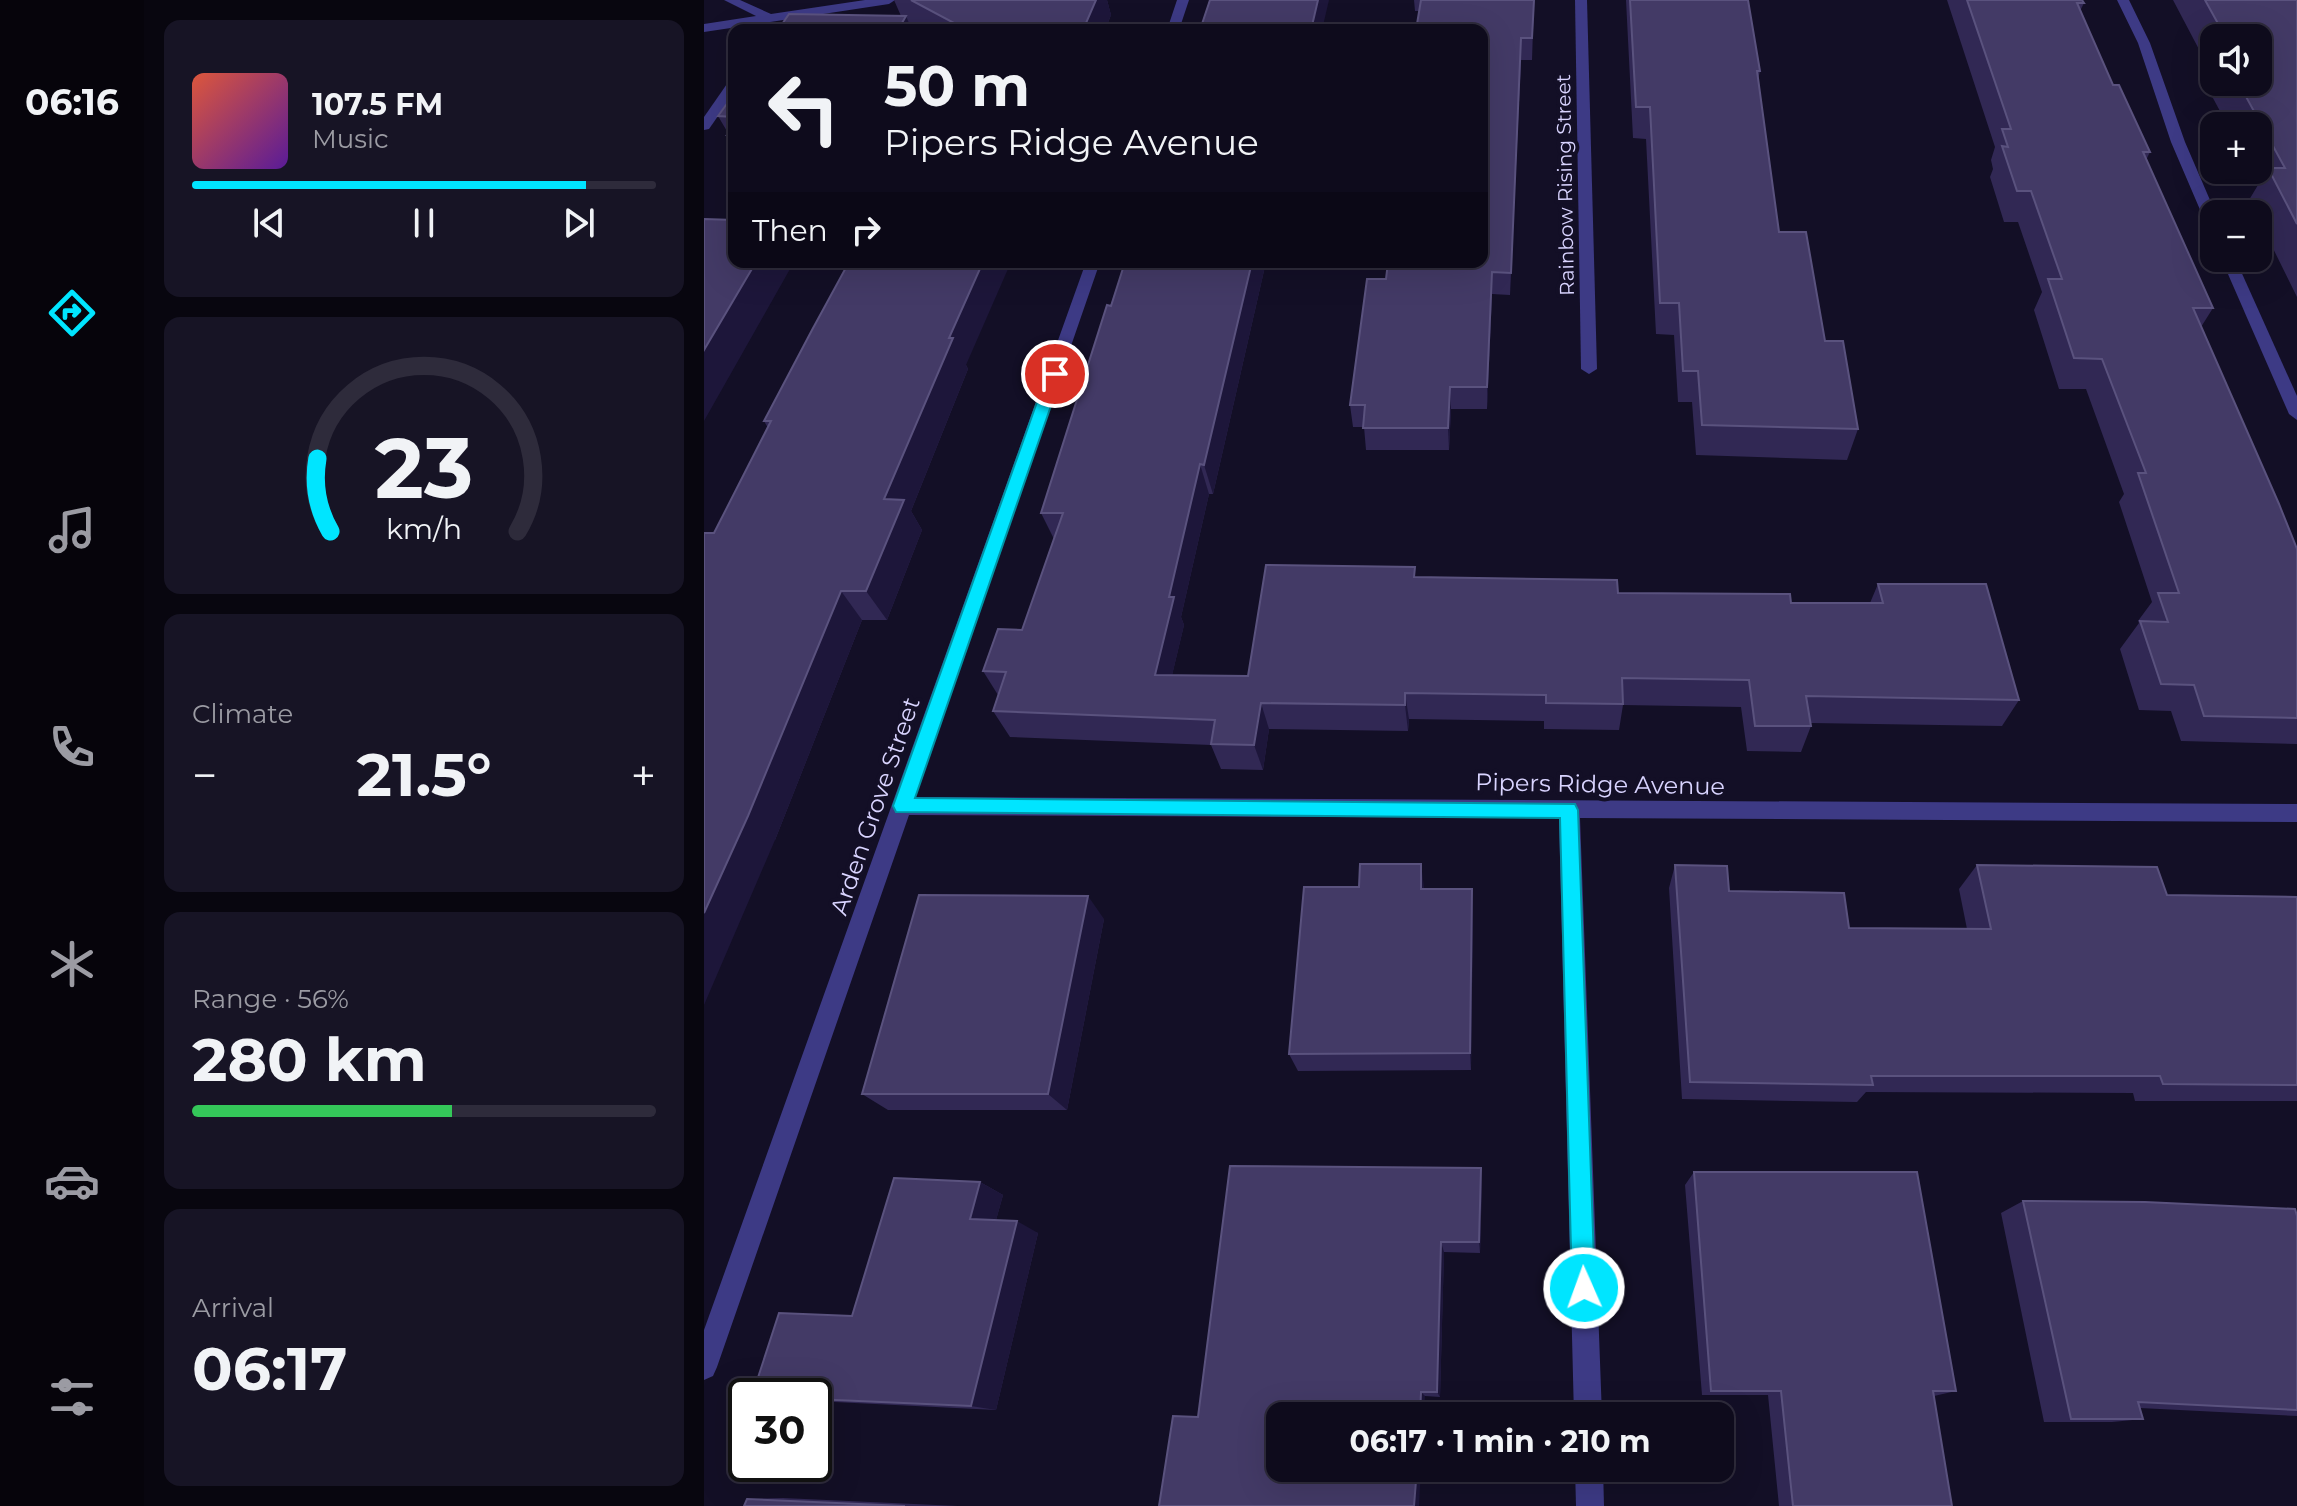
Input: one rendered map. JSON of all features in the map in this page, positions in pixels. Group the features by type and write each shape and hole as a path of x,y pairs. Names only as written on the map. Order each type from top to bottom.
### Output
{"street":[{"path":"730,0 767,24 889,0"},
{"path":"767,24 789,0"},
{"path":"1175,24 1183,0"},
{"name":"Rainbow Rising Street","path":"1581,0 1589,369"},
{"path":"2123,0 2144,43 2178,142 2203,200"},
{"path":"704,28 728,26"},
{"path":"704,126 728,92"},
{"name":"Arden Grove Street","path":"704,1367 1091,268"},
{"path":"2234,272 2297,414"},
{"name":"Pipers Ridge Avenue","path":"903,806 2297,813"},
{"path":"1569,810 1588,1402"},
{"path":"1589,1482 1590,1506"}],"building":[{"path":"911,0 1096,0 1086,24 956,24"},
{"path":"1210,0 1318,0 1312,24 1202,24"},
{"path":"1421,0 1534,0 1532,38 1521,38 1511,273 1492,272 1487,387 1450,387 1448,428 1363,428 1365,405 1350,405 1367,279 1386,279 1387,268 1488,268 1488,24 1417,24"},
{"path":"1630,0 1748,0 1760,71 1757,71 1779,232 1806,232 1825,341 1843,341 1858,429 1702,425 1698,371 1683,371 1679,303 1660,303 1650,107 1636,107"},
{"path":"1967,0 2082,0 2084,3 2077,3 2113,85 2119,85 2150,152 2143,152 2213,308 2193,308 2297,549 2297,718 2204,716 2194,685 2161,684 2140,621 2168,622 2158,593 2179,593 2138,473 2146,473 2102,359 2074,358 2048,279 2062,279 2031,191 2017,191 2002,146 2008,147 2002,129 2011,129"},
{"path":"2205,0 2297,0 2297,224 2272,176 2272,168 2285,168 2272,144 2272,112 2254,112 2246,96 2272,96 2272,24 2218,24"},
{"path":"789,14 906,16 901,24 782,24"},
{"path":"728,102 728,117 718,116"},
{"path":"704,219 728,220 728,268 752,268 704,350"},
{"path":"846,268 980,268 884,499 904,500 866,591 841,591 748,816 704,913 704,533 714,533 771,421 764,421"},
{"path":"1123,268 1251,268 1204,465 1200,464 1169,597 1174,597 1155,675 1248,676 1266,565 1415,567 1414,577 1617,580 1618,593 1790,594 1791,603 1883,603 1878,584 1986,584 2019,700 1806,696 1811,726 1755,726 1749,680 1622,678 1623,704 1546,703 1546,695 1405,693 1405,705 1261,703 1254,745 1211,744 1215,720 993,711 1006,672 983,671 998,629 1022,630 1063,513 1041,513 1107,305 1111,306"},
{"path":"1360,864 1421,864 1421,889 1472,889 1470,1053 1289,1054 1304,887 1359,887"},
{"path":"1675,865 1727,866 1729,891 1844,893 1849,928 1991,929 1977,865 2157,867 2167,895 2297,897 2297,1085 2163,1084 2160,1076 1871,1076 1873,1085 1690,1082"},
{"path":"919,895 1088,896 1048,1094 862,1094"},
{"path":"1230,1166 1481,1168 1479,1242 1441,1242 1437,1392 1421,1392 1421,1402 1266,1402 1266,1482 1416,1482 1414,1506 1159,1506 1173,1416 1198,1417"},
{"path":"1694,1172 1917,1172 1956,1391 1933,1391 1952,1506 1793,1506 1781,1391 1711,1391"},
{"path":"894,1178 980,1182 970,1219 1017,1221 971,1406 832,1400 832,1378 758,1378 779,1313 852,1316"},
{"path":"2023,1201 2145,1202 2295,1209 2297,1410 2138,1402 2143,1419 2071,1419"},
{"path":"747,1499 905,1506 744,1506"}],"route":[{"path":"1055,374 903,806 1569,810 1584,1288"}]}
